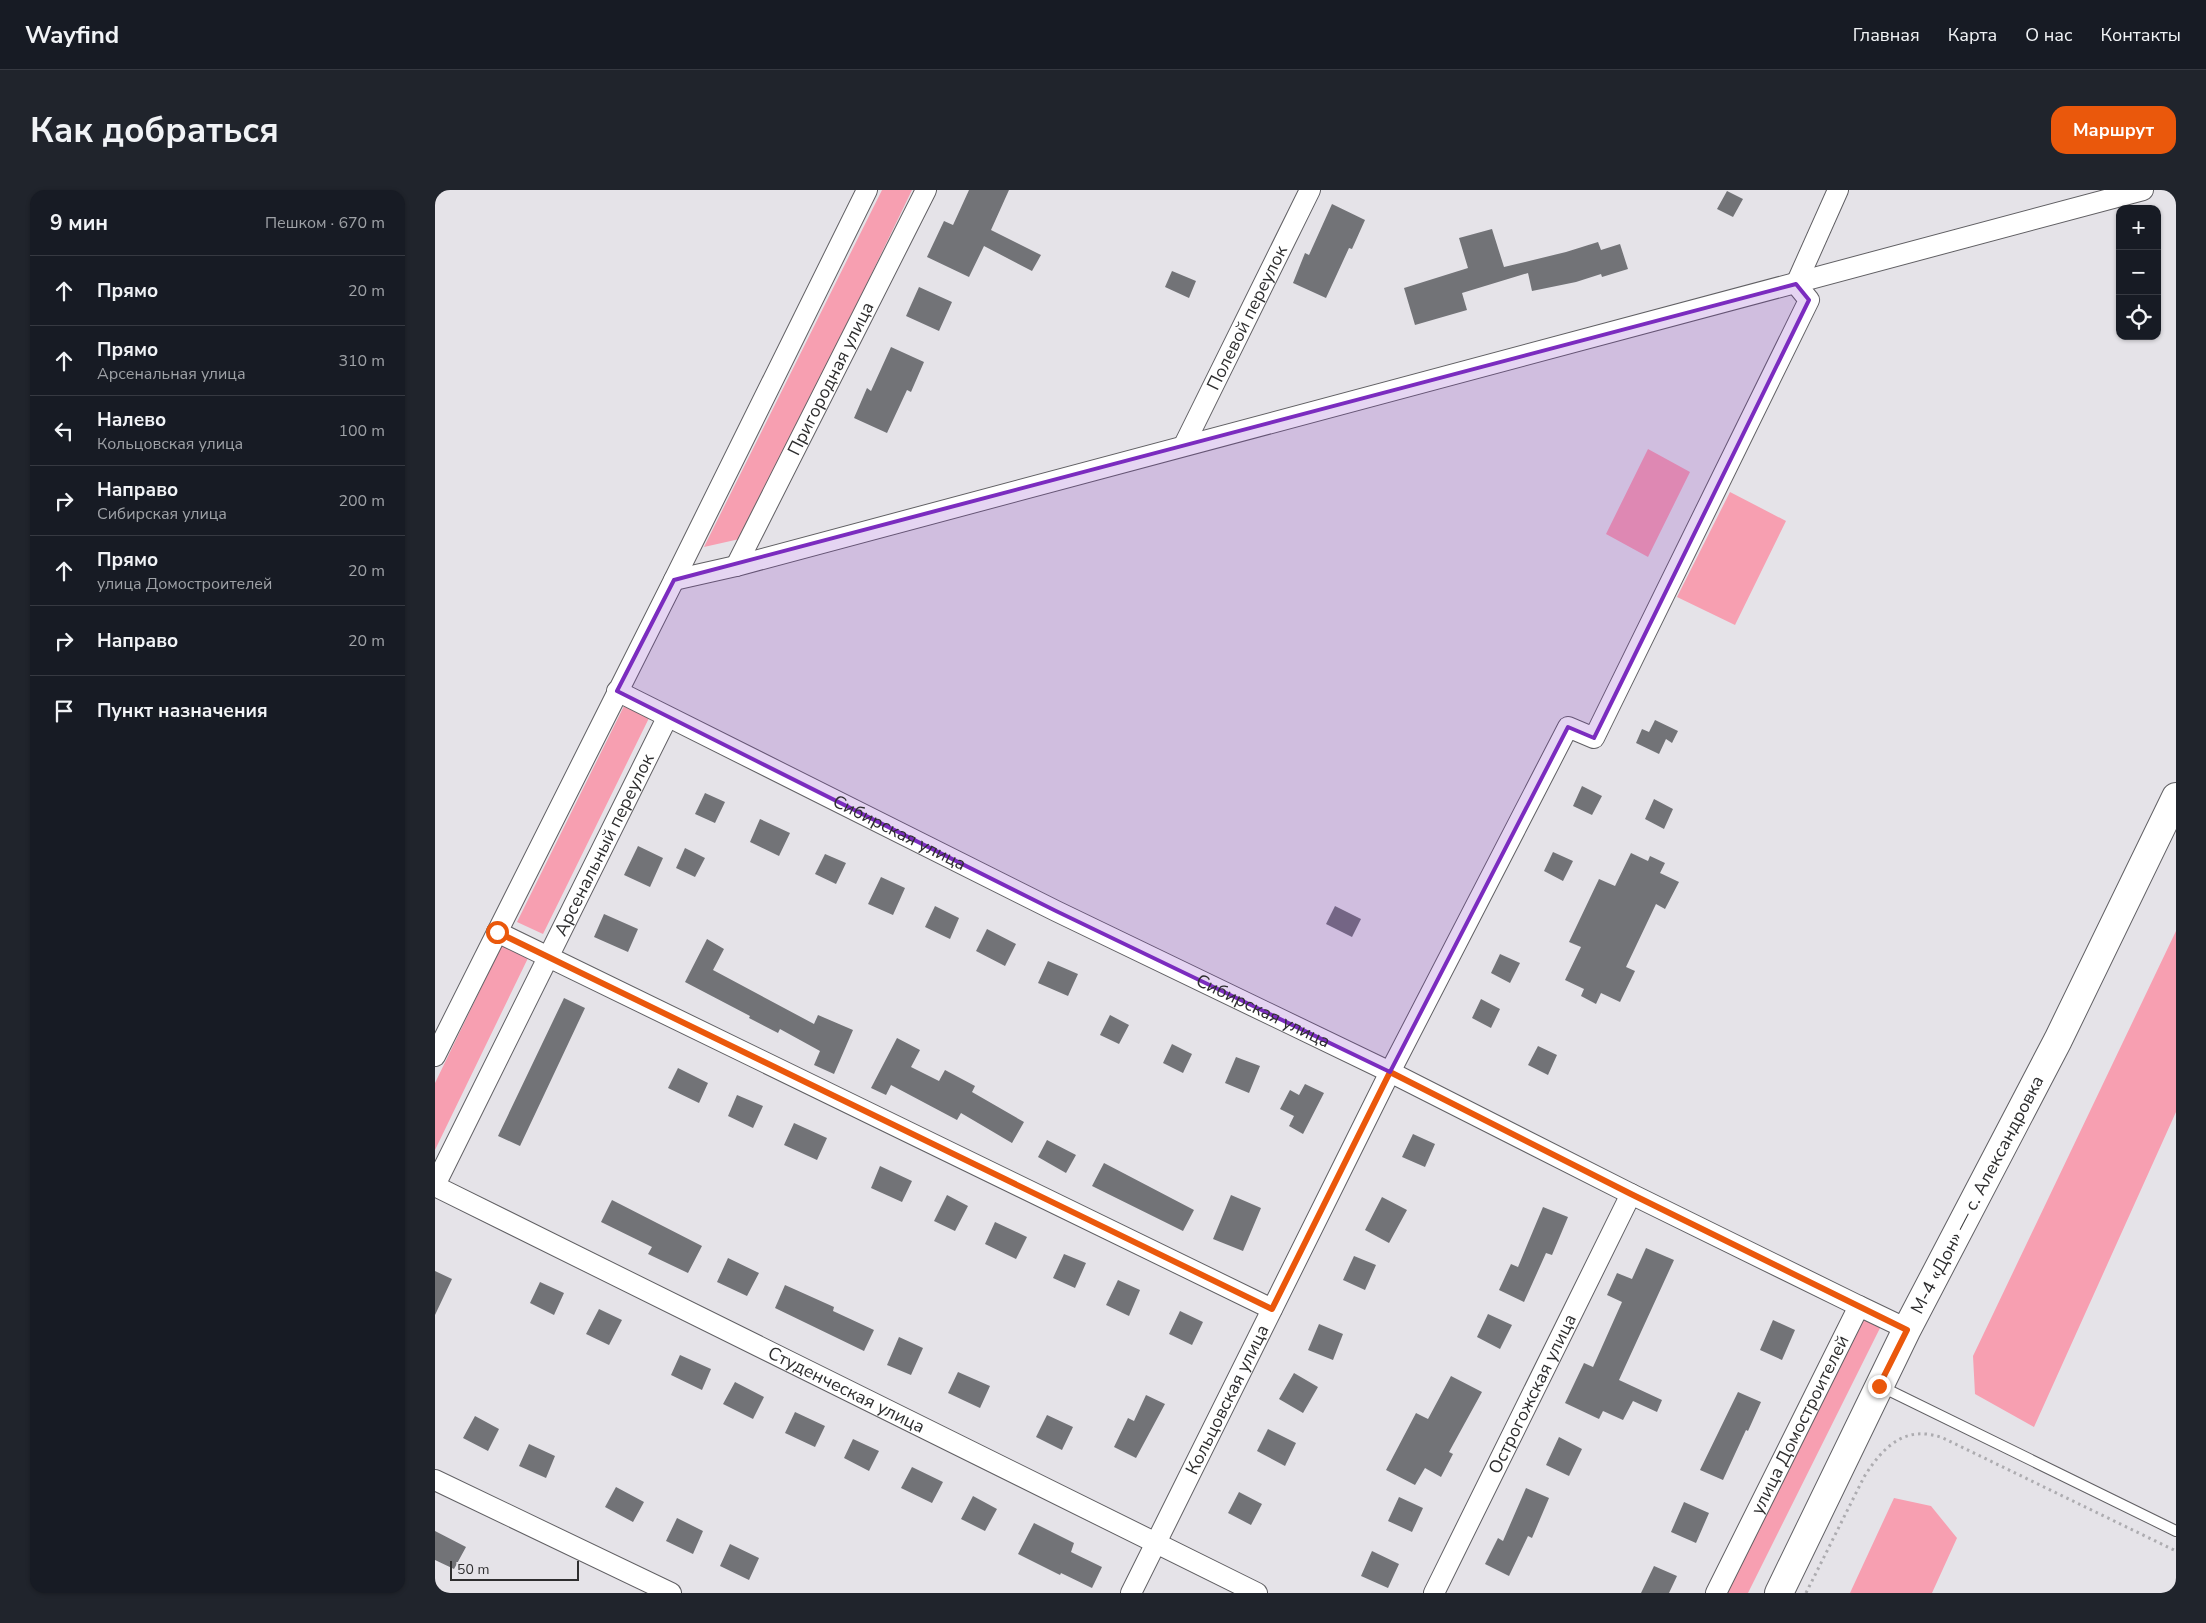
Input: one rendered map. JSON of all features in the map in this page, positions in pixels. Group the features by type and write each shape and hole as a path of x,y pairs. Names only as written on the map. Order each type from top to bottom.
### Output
{"main road":[{"name":"М-4 «Дон» — с. Александровка","path":"1779,1593 1879,1386 2058,1040 2176,797"}],"street":[{"path":"435,1056 867,190"},
{"name":"Пригородная улица","path":"736,566 926,190"},
{"name":"Полевой переулок","path":"1184,446 1311,190"},
{"path":"1796,284 1838,190"},
{"path":"674,580 736,566 1796,284 2131,192"},
{"name":"Кольцовская улица","path":"1131,1593 1390,1072 1567,727 1594,738 1809,300 1796,284"},
{"name":"Сибирская улица","path":"617,691 667,718 1056,912 1390,1072 1631,1194 1859,1306"},
{"name":"Арсенальный переулок","path":"435,1186 667,718"},
{"path":"497,932 1272,1309"},
{"name":"Студенческая улица","path":"435,1186 1257,1593"},
{"name":"Острогожская улица","path":"1434,1593 1631,1194"},
{"path":"1859,1306 1907,1330"},
{"name":"улица Домостроителей","path":"1716,1593 1859,1306"},
{"path":"435,1480 671,1593"}],"lane":[{"path":"1879,1386 2176,1530"}],"path":[{"path":"1806,1593 1864,1476 1875,1460 1901,1438 1916,1433 1931,1434 1943,1438 2176,1551"}],"highlighted area":[{"path":"1796,284 1809,300 1594,738 1568,727 1390,1072 1056,911 617,691 674,580"}],"shaded area":[{"path":"882,190 912,190 744,538 704,547"},
{"path":"1648,449 1690,472 1648,557 1606,534"},
{"path":"1730,492 1786,521 1735,625 1677,597"},
{"path":"624,706 650,716 543,934 517,922"},
{"path":"2176,931 2176,1112 2034,1427 1975,1394 1973,1356"},
{"path":"502,945 529,956 435,1150 435,1083"},
{"path":"1863,1315 1882,1324 1748,1593 1726,1593"},
{"path":"1894,1498 1931,1506 1957,1538 1932,1593 1850,1593"}],"building":[{"path":"969,190 1009,190 991,230 1041,255 1032,271 984,246 969,277 927,257 944,221 953,225"},
{"path":"1727,191 1743,199 1733,217 1717,209"},
{"path":"1332,204 1365,220 1352,249 1349,248 1326,298 1293,283 1305,253 1309,255"},
{"path":"1492,229 1504,267 1598,242 1601,250 1620,244 1628,269 1602,277 1601,274 1576,282 1532,291 1528,273 1462,293 1467,310 1415,325 1404,288 1468,268 1459,238"},
{"path":"1172,271 1196,281 1189,298 1165,287"},
{"path":"919,287 952,302 939,331 906,316"},
{"path":"891,347 924,362 911,392 907,390 887,433 854,418 867,388 871,391"},
{"path":"1655,720 1678,731 1672,743 1666,739 1659,754 1636,743 1642,729 1649,732"},
{"path":"1582,786 1602,796 1592,815 1573,806"},
{"path":"705,793 725,802 715,823 695,814"},
{"path":"1654,799 1673,809 1664,829 1645,819"},
{"path":"760,819 790,833 779,856 750,842"},
{"path":"638,846 663,858 650,887 624,875"},
{"path":"685,848 705,858 695,877 676,868"},
{"path":"1553,852 1573,861 1563,881 1544,871"},
{"path":"1631,853 1648,861 1650,856 1665,863 1660,873 1679,882 1665,909 1656,904 1626,967 1635,971 1620,1002 1601,993 1596,1004 1581,996 1584,989 1565,980 1581,947 1569,942 1599,879 1615,886"},
{"path":"825,854 846,863 836,884 815,874"},
{"path":"881,877 905,888 893,915 868,904"},
{"path":"935,906 959,918 950,939 925,927"},
{"path":"1335,906 1361,919 1352,937 1326,924"},
{"path":"604,914 638,929 628,952 594,937"},
{"path":"987,929 1016,944 1005,966 976,951"},
{"path":"707,939 724,949 713,970 814,1024 818,1015 853,1030 834,1074 814,1065 820,1051 780,1029 778,1033 685,982"},
{"path":"1500,954 1520,963 1510,983 1491,973"},
{"path":"1048,961 1078,974 1068,996 1038,983"},
{"path":"564,998 585,1008 520,1146 498,1136"},
{"path":"1481,999 1500,1009 1491,1028 1472,1018"},
{"path":"1110,1015 1129,1025 1119,1044 1100,1035"},
{"path":"897,1038 920,1050 911,1067 939,1081 945,1070 975,1086 972,1092 1024,1122 1012,1143 961,1113 957,1120 891,1085 886,1095 871,1088"},
{"path":"1172,1044 1192,1054 1183,1073 1163,1063"},
{"path":"1538,1046 1557,1055 1548,1075 1528,1065"},
{"path":"1236,1057 1260,1066 1249,1093 1225,1083"},
{"path":"678,1068 708,1083 699,1103 668,1088"},
{"path":"1305,1084 1324,1093 1303,1134 1289,1126 1294,1116 1280,1109 1290,1090 1299,1095"},
{"path":"737,1095 763,1106 753,1128 728,1116"},
{"path":"794,1123 827,1138 817,1160 784,1145"},
{"path":"1413,1134 1435,1144 1425,1167 1402,1157"},
{"path":"1047,1140 1076,1155 1066,1173 1038,1157"},
{"path":"1104,1163 1194,1210 1183,1231 1092,1186"},
{"path":"880,1166 912,1181 902,1202 871,1188"},
{"path":"947,1195 968,1206 955,1231 934,1221"},
{"path":"1231,1195 1261,1208 1243,1251 1213,1239"},
{"path":"1382,1197 1407,1210 1389,1243 1365,1230"},
{"path":"612,1200 702,1246 688,1273 648,1254 652,1247 601,1222"},
{"path":"1543,1207 1568,1217 1552,1255 1546,1253 1524,1302 1499,1290 1511,1264 1518,1267"},
{"path":"995,1222 1027,1237 1016,1259 985,1244"},
{"path":"1646,1248 1674,1260 1619,1380 1662,1400 1657,1412 1633,1401 1623,1420 1603,1411 1599,1419 1565,1403 1584,1363 1593,1367 1622,1302 1607,1295 1617,1273 1632,1279"},
{"path":"1064,1254 1086,1263 1075,1288 1053,1278"},
{"path":"1354,1256 1376,1265 1365,1290 1343,1280"},
{"path":"728,1258 759,1273 747,1296 717,1282"},
{"path":"435,1271 452,1279 435,1315"},
{"path":"1118,1280 1140,1290 1129,1316 1106,1305"},
{"path":"540,1282 564,1293 554,1315 530,1303"},
{"path":"785,1285 834,1307 833,1311 874,1330 864,1351 775,1308"},
{"path":"599,1309 622,1320 609,1345 586,1334"},
{"path":"1180,1311 1203,1322 1192,1345 1169,1334"},
{"path":"1488,1314 1512,1325 1500,1349 1477,1337"},
{"path":"1773,1320 1795,1330 1782,1360 1760,1350"},
{"path":"1319,1324 1343,1334 1333,1360 1308,1350"},
{"path":"899,1337 923,1348 911,1375 887,1365"},
{"path":"680,1355 711,1369 702,1390 671,1375"},
{"path":"958,1372 990,1386 980,1408 948,1393"},
{"path":"1294,1373 1318,1387 1303,1413 1279,1399"},
{"path":"1451,1376 1482,1392 1449,1452 1453,1454 1441,1477 1425,1468 1415,1485 1386,1470 1416,1413 1428,1419"},
{"path":"735,1382 764,1397 753,1419 723,1404"},
{"path":"1738,1392 1761,1402 1723,1480 1700,1470"},
{"path":"1146,1395 1165,1404 1136,1458 1114,1447 1128,1418 1134,1421"},
{"path":"795,1412 825,1426 815,1447 785,1433"},
{"path":"1047,1415 1073,1427 1062,1450 1036,1437"},
{"path":"475,1416 499,1429 488,1451 463,1438"},
{"path":"1268,1429 1296,1443 1285,1466 1257,1451"},
{"path":"1559,1437 1582,1449 1569,1476 1546,1465"},
{"path":"853,1439 879,1451 869,1471 844,1458"},
{"path":"529,1444 555,1456 546,1478 519,1466"},
{"path":"912,1467 943,1482 932,1503 901,1488"},
{"path":"616,1487 644,1502 633,1522 605,1507"},
{"path":"1526,1488 1549,1498 1532,1538 1528,1536 1509,1576 1485,1564 1498,1538 1503,1541"},
{"path":"1239,1492 1262,1504 1251,1525 1228,1513"},
{"path":"973,1496 997,1509 985,1531 961,1519"},
{"path":"1399,1497 1423,1508 1412,1532 1388,1521"},
{"path":"1684,1502 1709,1513 1696,1543 1671,1532"},
{"path":"677,1518 703,1531 693,1554 666,1541"},
{"path":"1034,1523 1074,1543 1071,1552 1102,1567 1092,1588 1061,1573 1060,1575 1018,1554"},
{"path":"435,1531 466,1547 454,1569 435,1560"},
{"path":"730,1544 759,1558 749,1580 720,1566"},
{"path":"1372,1551 1399,1564 1388,1588 1361,1576"},
{"path":"1654,1566 1677,1576 1669,1593 1641,1593"}],"route":[{"path":"497,932 1272,1309 1390,1072 1631,1194 1907,1330 1879,1386"}]}
